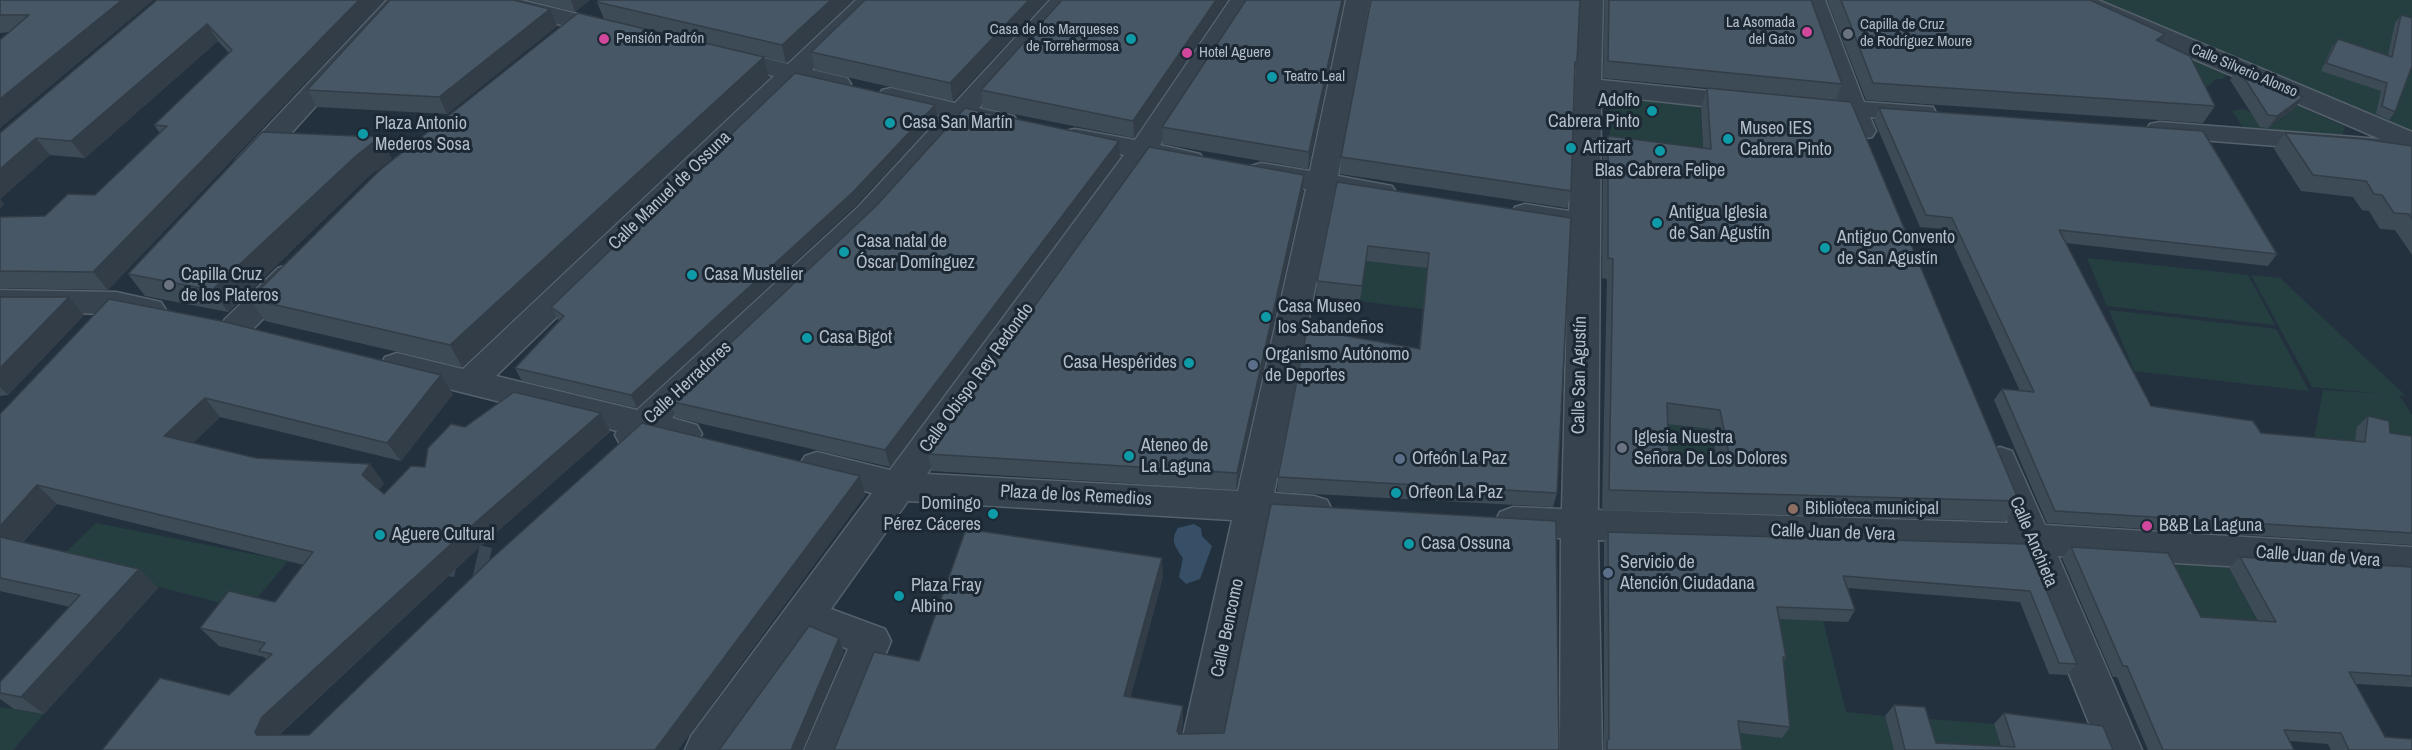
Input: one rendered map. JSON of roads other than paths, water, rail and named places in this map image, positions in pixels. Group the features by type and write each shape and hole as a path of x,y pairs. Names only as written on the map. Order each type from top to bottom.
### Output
{"street":[{"path":"228,186 400,0"},
{"path":"491,0 589,15 634,36"},
{"name":"Calle Manuel de Ossuna","path":"470,382 870,0"},
{"name":"Calle Herradores","path":"609,456 868,214 1063,0"},
{"name":"Calle Obispo Rey Redondo","path":"706,750 1142,151 1242,0"},
{"name":"Calle Bencomo","path":"1201,750 1322,183 1358,0"},
{"name":"Calle San Agustín","path":"1581,750 1578,526 1582,223 1591,0"},
{"path":"1813,0 1872,154"},
{"name":"Calle Silverio Alonso","path":"2077,0 2356,119 2411,151"},
{"path":"554,44 589,15"},
{"path":"702,52 961,113 1142,151 1322,183 1405,195"},
{"path":"1587,86 1841,112 1870,109 1951,115"},
{"path":"2356,119 2366,145"},
{"path":"2138,128 2366,145 2411,151"},
{"path":"1499,210 1582,223"},
{"path":"236,327 304,259"},
{"path":"86,336 140,278"},
{"path":"0,301 117,303 269,335"},
{"path":"370,358 713,441"},
{"name":"Calle Anchieta","path":"1989,437 2121,750"},
{"name":"Plaza de los Remedios","path":"783,458 899,486 1254,507"},
{"path":"1254,507 1347,512"},
{"name":"Calle Juan de Vera","path":"1486,520 1578,526 2032,539 2412,562"},
{"path":"803,615 871,641 825,750"}],"water":[{"path":"1194,524 1201,528 1202,536 1212,546 1200,579 1186,584 1179,577 1183,558 1176,547 1174,536 1178,528"}],"tunnel":[{"path":"422,551 488,566"}],"place":[{"name":"La Asomada del Gato","path":"1807,32"},
{"name":"Capilla de Cruz de Rodríguez Moure","path":"1848,34"},
{"name":"Pensión Padrón","path":"604,39"},
{"name":"Casa de los Marqueses de Torrehermosa","path":"1131,39"},
{"name":"Hotel Aguere","path":"1187,53"},
{"name":"Teatro Leal","path":"1272,77"},
{"name":"Adolfo Cabrera Pinto","path":"1652,111"},
{"name":"Casa San Martín","path":"890,123"},
{"name":"Plaza Antonio Mederos Sosa","path":"363,134"},
{"name":"Museo IES Cabrera Pinto","path":"1728,139"},
{"name":"Artizart","path":"1571,148"},
{"name":"Blas Cabrera Felipe","path":"1660,151"},
{"name":"Antigua Iglesia de San Agustín","path":"1657,223"},
{"name":"Antiguo Convento de San Agustín","path":"1825,248"},
{"name":"Casa natal de Óscar Domínguez","path":"844,252"},
{"name":"Casa Mustelier","path":"692,275"},
{"name":"Capilla Cruz de los Plateros","path":"169,285"},
{"name":"Casa Museo los Sabandeños","path":"1266,317"},
{"name":"Casa Bigot","path":"807,338"},
{"name":"Casa Hespérides","path":"1189,363"},
{"name":"Organismo Autónomo de Deportes","path":"1253,365"},
{"name":"Iglesia Nuestra Señora De Los Dolores","path":"1622,448"},
{"name":"Ateneo de La Laguna","path":"1129,456"},
{"name":"Orfeón La Paz","path":"1400,459"},
{"name":"Orfeon La Paz","path":"1396,493"},
{"name":"Biblioteca municipal","path":"1793,509"},
{"name":"Domingo Pérez Cáceres","path":"993,514"},
{"name":"B&B La Laguna","path":"2147,526"},
{"name":"Aguere Cultural","path":"380,535"},
{"name":"Casa Ossuna","path":"1409,544"},
{"name":"Servicio de Atención Ciudadana","path":"1608,573"},
{"name":"Plaza Fray Albino","path":"899,596"}]}
